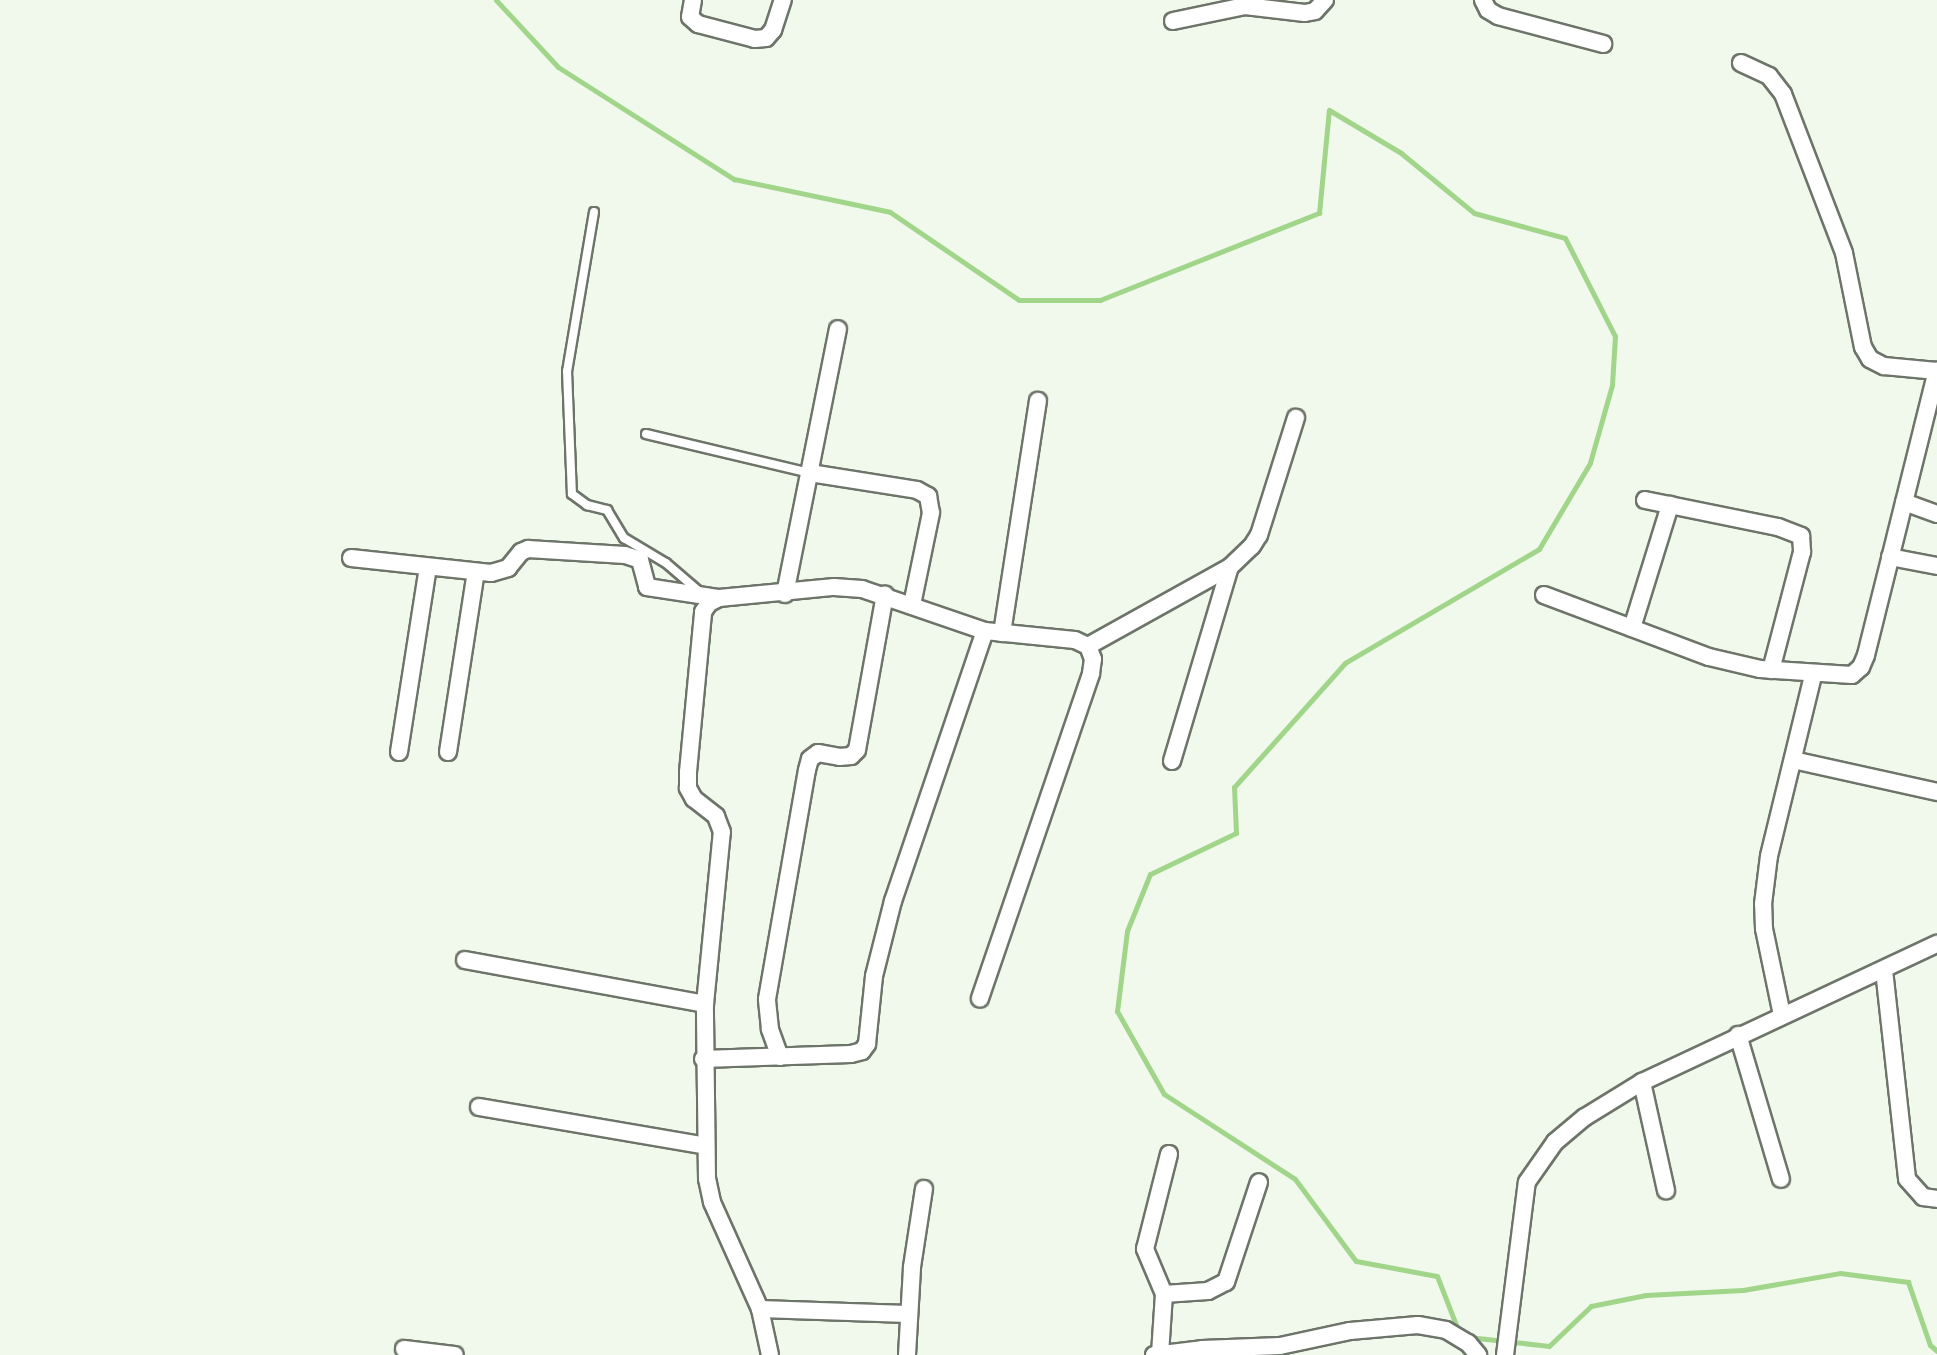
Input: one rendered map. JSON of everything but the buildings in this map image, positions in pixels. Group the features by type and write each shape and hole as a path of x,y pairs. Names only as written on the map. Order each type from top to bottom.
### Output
{"street":[{"path":"693,0 690,17 698,24 755,39 766,38 773,30 783,0"},
{"path":"1173,21 1245,6 1305,13 1315,11 1325,0"},
{"path":"1483,0 1488,10 1498,16 1603,44"},
{"path":"1544,595 1709,657 1813,675 1852,675 1861,667 1937,371 1884,366 1870,359 1863,347 1844,253 1783,94 1769,76 1741,63"},
{"path":"785,594 838,329"},
{"path":"703,1059 851,1054 862,1051 867,1044 874,976 893,901 994,632 1038,401"},
{"path":"1088,646 1230,567 1259,535 1296,418"},
{"path":"810,473 917,490 928,496 931,513 912,605"},
{"path":"1645,500 1786,529 1801,536 1802,552 1771,670"},
{"path":"1904,502 1937,514"},
{"path":"1632,628 1670,505"},
{"path":"351,558 501,572 528,549 625,555 640,560 647,587 712,597 785,594 834,587 885,594 994,632 1075,640 1088,646 1093,659 1091,674 980,999"},
{"path":"1890,557 1937,566"},
{"path":"399,752 428,567"},
{"path":"1172,761 1230,567"},
{"path":"448,752 476,572"},
{"path":"780,1057 770,1029 767,999 807,770 810,759 818,753 840,757 851,756 857,750 885,594"},
{"path":"712,597 703,612 688,772 688,788 694,799 716,816 722,832 705,1004 706,1146 712,1202 760,1309 770,1355"},
{"path":"1782,1015 1764,929 1763,904 1769,856 1813,675"},
{"path":"1793,760 1937,792"},
{"path":"1505,1355 1527,1182 1555,1142 1585,1117 1642,1082 1937,944"},
{"path":"465,960 705,1004"},
{"path":"1884,970 1907,1179 1923,1197 1937,1199"},
{"path":"1738,1035 1781,1179"},
{"path":"1642,1082 1666,1190"},
{"path":"479,1107 706,1146"},
{"path":"1169,1154 1145,1249 1164,1294 1157,1354 1296,1349 1350,1331 1418,1325 1446,1330 1468,1343 1478,1355"},
{"path":"1164,1294 1208,1291 1226,1282 1259,1182"},
{"path":"907,1355 908,1314 924,1189"},
{"path":"760,1309 908,1314"},
{"path":"404,1349 455,1355"}],"lane":[{"path":"594,212 568,363 572,494 587,505 607,510 624,538 666,563 712,597"},
{"path":"646,434 810,473"}],"waterway":[{"path":"496,0 558,67 734,179 890,212 1019,300 1100,300 1319,213 1329,110 1401,153 1474,213 1565,238 1615,336 1612,385 1590,463 1539,549 1345,663 1234,787 1236,833 1150,874 1127,931 1117,1011 1164,1094 1295,1179 1356,1261 1437,1276 1458,1330"},
{"path":"1468,1337 1549,1346 1591,1306 1646,1295 1743,1290 1840,1273 1908,1282 1930,1345 1937,1351"}]}
